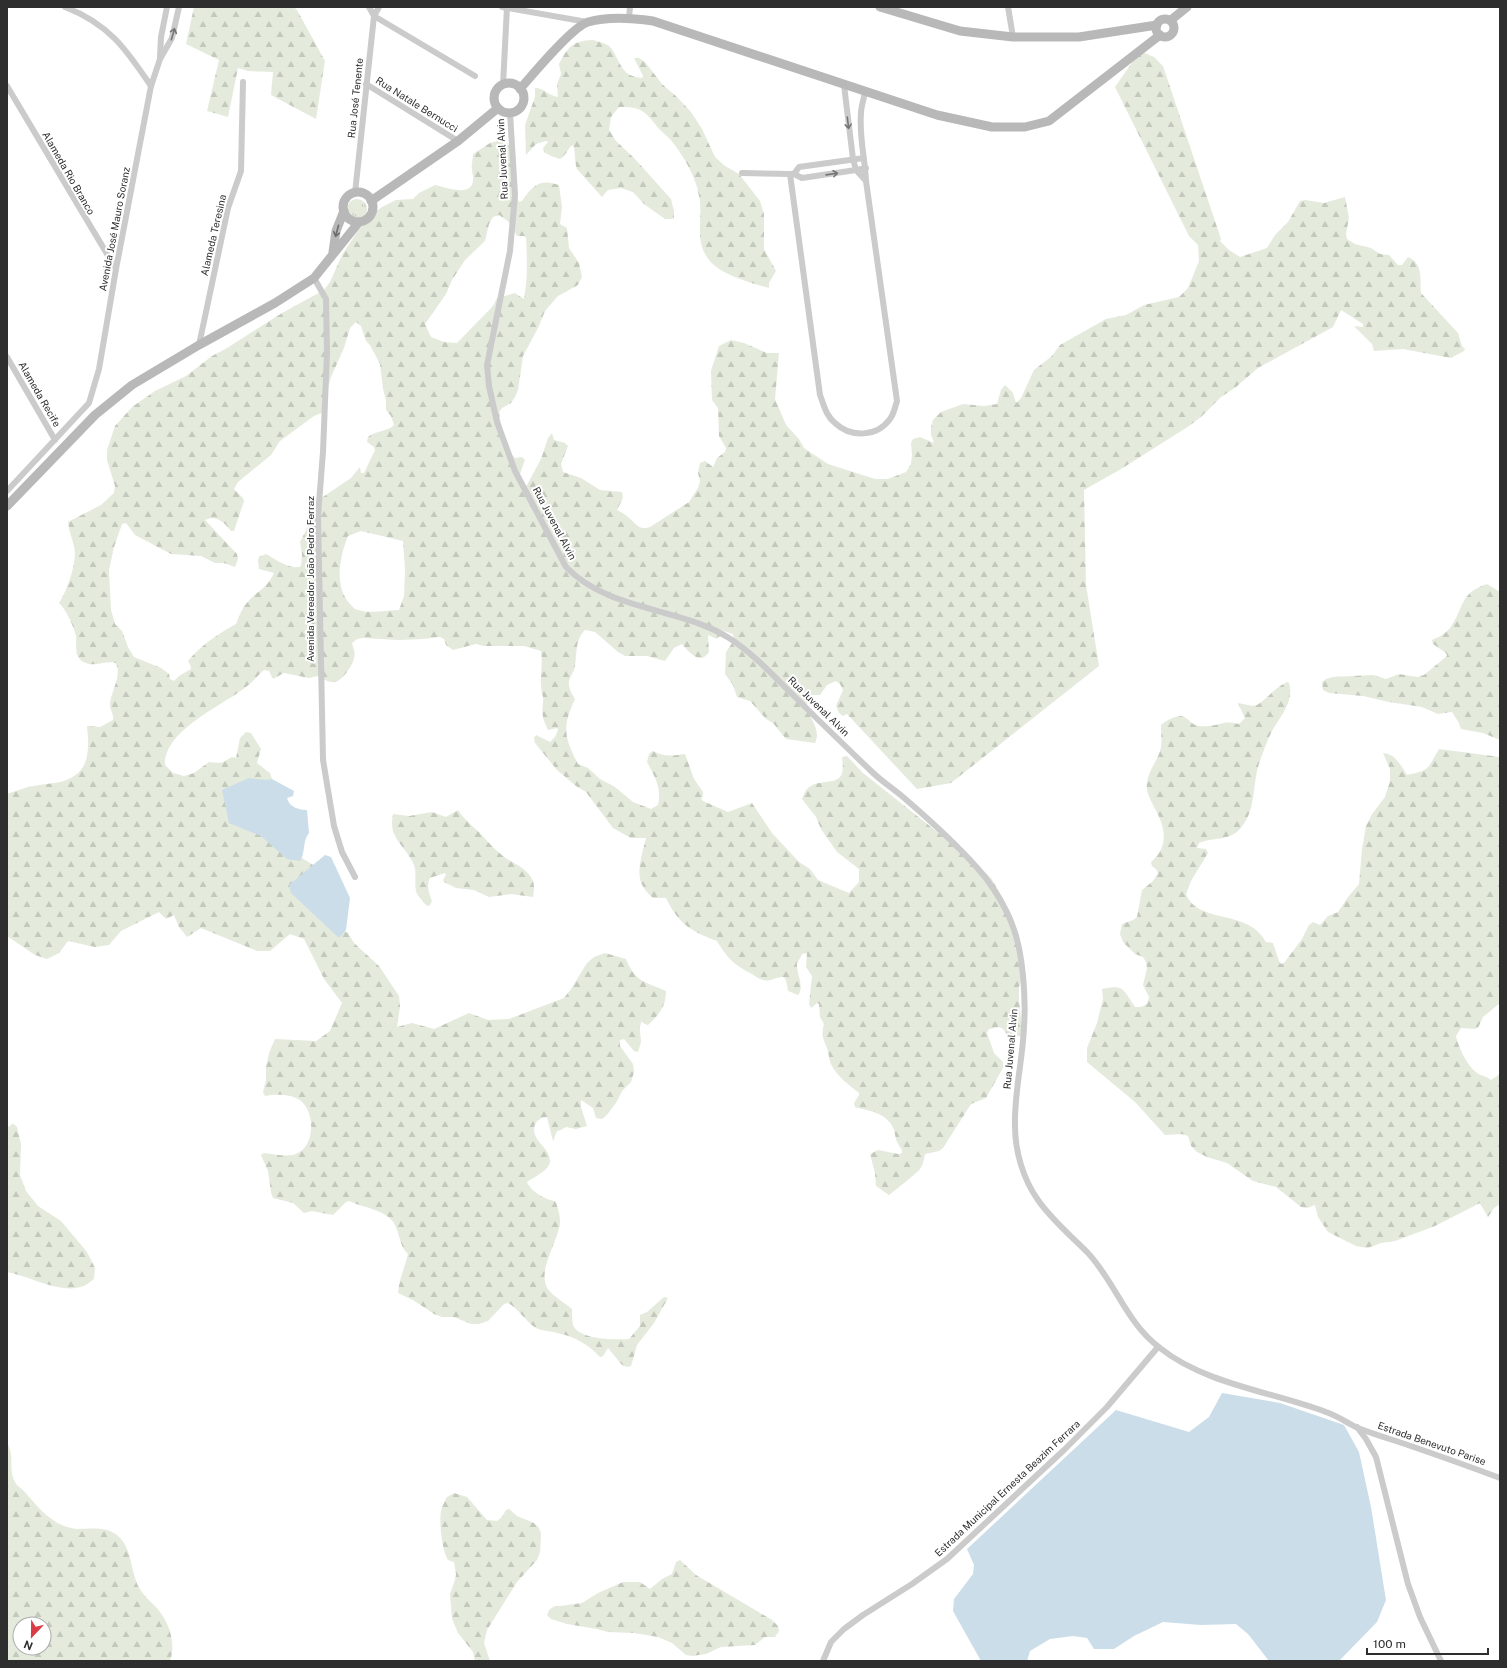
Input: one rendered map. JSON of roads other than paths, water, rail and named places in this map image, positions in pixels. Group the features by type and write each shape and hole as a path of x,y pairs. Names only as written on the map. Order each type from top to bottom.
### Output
{"main road":[{"path":"880,7 960,30 1013,37 1079,37 1157,25"},
{"path":"1171,20 1187,7"},
{"path":"520,89 568,37 587,22 628,18 653,20 936,115 992,127 1025,127 1049,121 1160,35"},
{"path":"1166,18 1171,20 1174,25 1174,31 1165,38 1157,31 1157,25 1160,20 1166,18"},
{"path":"503,84 512,84 520,89 523,94 522,104 519,108 510,113 501,111 495,104 494,95 503,84"},
{"path":"371,201 458,141 498,108"},
{"path":"7,506 95,415 132,385 199,345 275,303 314,278 333,252 359,222 370,215 373,206 365,194 355,193 347,197 344,202 344,211 336,231 333,252"},
{"path":"344,211 349,219 359,222"}],"street":[{"path":"66,7 84,14 104,29 125,48 151,86"},
{"name":"Avenida José Mauro Soranz","path":"160,59 161,37 167,7"},
{"name":"Avenida José Mauro Soranz","path":"55,440 89,403 99,369 116,269 151,86 160,59 172,38 179,7"},
{"path":"369,7 374,16 475,76"},
{"name":"Rua José Tenente","path":"355,193 374,16 379,7"},
{"path":"628,18 630,7"},
{"path":"1008,7 1013,37"},
{"path":"503,84 505,8 587,22"},
{"name":"Alameda Teresina","path":"199,345 228,208 241,171 243,82"},
{"name":"Rua Natale Bernucci","path":"366,84 458,141"},
{"path":"844,85 853,159 856,170 866,181"},
{"name":"Alameda Rio Branco","path":"7,86 116,269"},
{"path":"792,174 820,395 826,411 834,423 845,430 854,433 875,431 884,426 890,418 897,401 860,132 861,112 865,92"},
{"name":"Rua Juvenal Alvin","path":"510,113 515,195 510,251 487,365 489,386 497,422 515,471 566,568 579,580 594,589 615,598 702,624 728,637 751,654 874,773 905,799 959,849 985,877 1001,901 1014,928 1024,991 1024,1026 1015,1105 1014,1129 1017,1152 1024,1173 1036,1198 1050,1216 1090,1255 1106,1274 1124,1308 1138,1326 1158,1347 1180,1362 1217,1378 1329,1412 1357,1427"},
{"path":"792,174 799,167 864,158"},
{"path":"742,173 792,174 802,178 866,168"},
{"name":"Avenida Vereador João Pedro Ferraz","path":"314,278 326,299 327,352 323,452 318,516 323,760 334,826 342,852 355,877"},
{"name":"Alameda Recife","path":"7,357 55,440"},
{"path":"7,491 55,440"},
{"name":"Estrada Municipal Ernesta Beazim Ferrara","path":"823,1661 831,1642 844,1629 948,1560 1064,1450 1106,1407 1158,1347"},
{"path":"1357,1427 1376,1457 1408,1584 1420,1618 1441,1661"},
{"name":"Estrada Benevuto Parise","path":"1357,1427 1500,1478"}],"water":[{"path":"249,778 265,780 272,779 294,791 293,796 287,798 290,804 298,809 307,810 309,833 305,839 303,854 300,861 287,859 261,836 229,823 222,790"},
{"path":"325,855 331,857 350,898 346,930 339,938 291,893 289,885"},
{"path":"1222,1393 1280,1403 1344,1425 1359,1452 1371,1507 1386,1600 1377,1622 1339,1661 1269,1661 1248,1634 1236,1624 1201,1625 1163,1622 1134,1636 1114,1649 1094,1649 1087,1638 1073,1636 1050,1639 1030,1651 1027,1661 981,1661 953,1611 954,1599 973,1574 974,1565 967,1549 1116,1410 1189,1432 1209,1417"}]}
